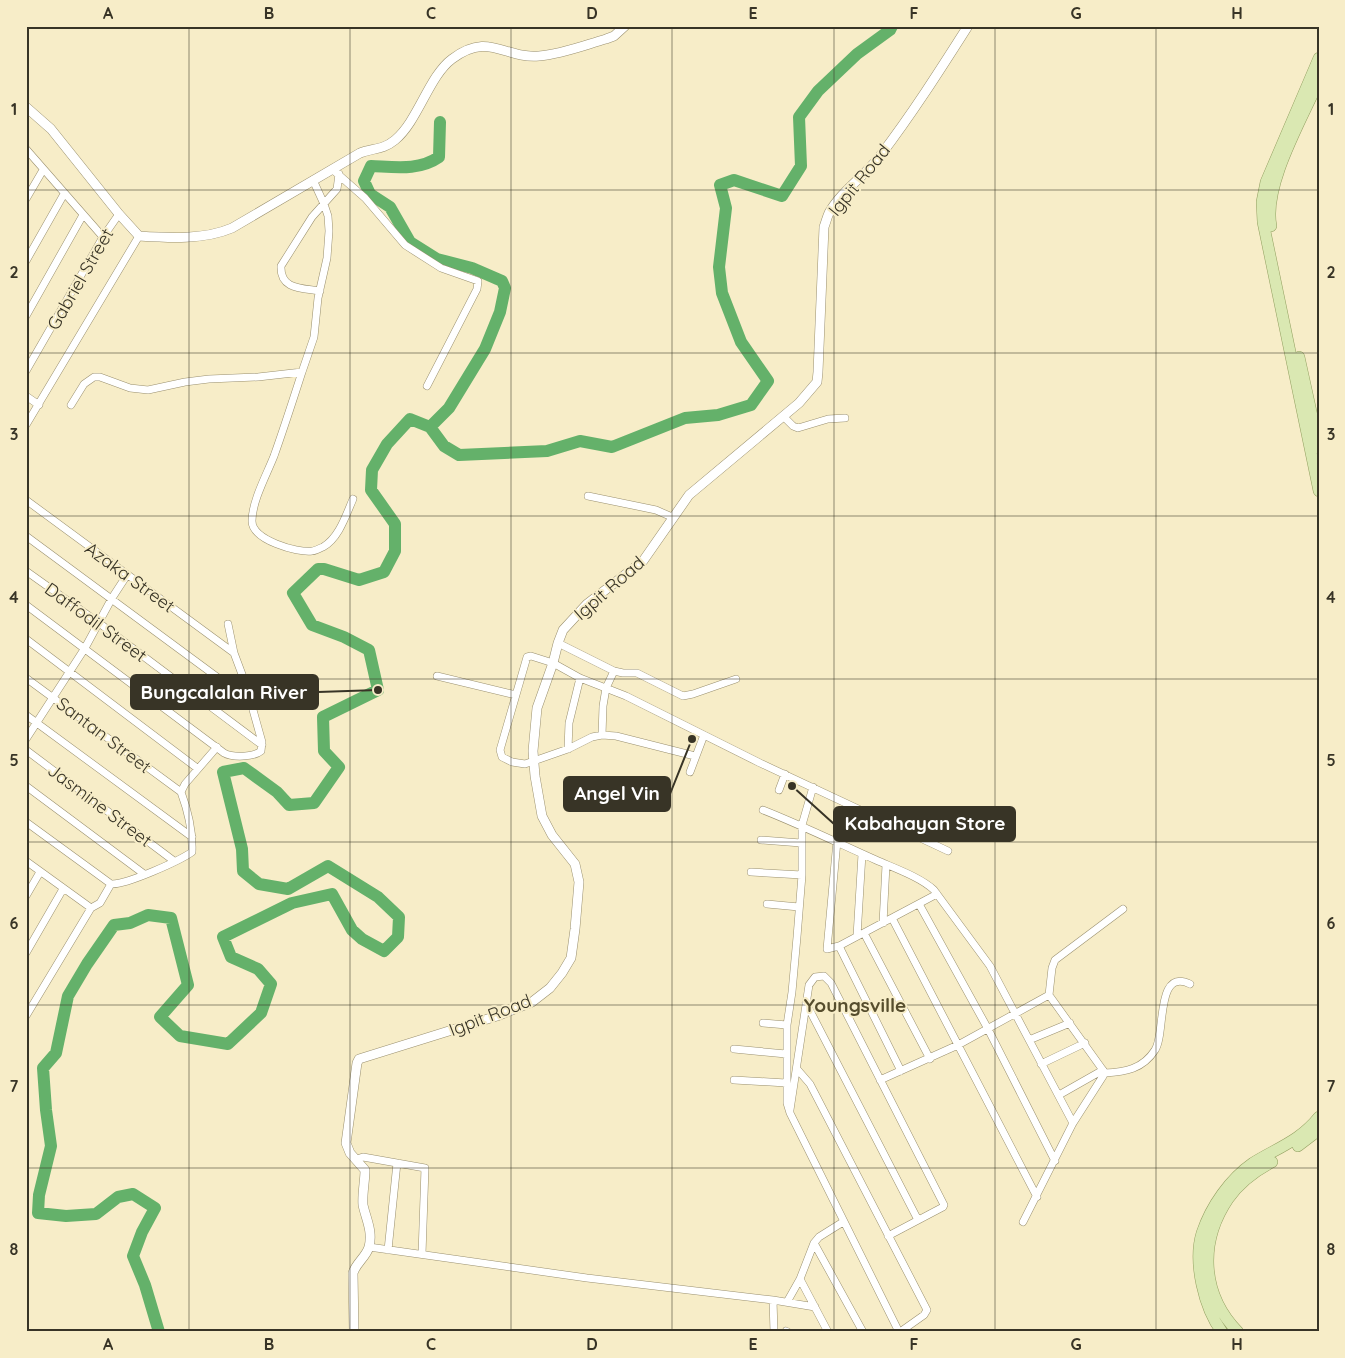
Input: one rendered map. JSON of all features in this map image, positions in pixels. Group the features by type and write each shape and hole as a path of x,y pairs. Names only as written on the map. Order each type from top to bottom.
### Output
{"main road":[{"path":"1319,58 1266,182 1262,202 1263,222 1319,491"},
{"path":"1319,80 1275,181 1270,222 1319,448"},
{"path":"1222,1332 1211,1313 1200,1276 1202,1235 1211,1213 1217,1200 1238,1176 1253,1164 1294,1141 1319,1118"},
{"path":"1238,1332 1229,1323 1220,1308 1212,1291 1208,1275 1211,1236 1219,1213 1240,1184 1319,1130"}],"street":[{"path":"26,106 51,129 139,236 212,235 223,232 313,180 336,172 360,153 367,150 381,149 396,140 441,70 452,59 462,53 483,46 495,46 528,56 539,56 606,39 621,31 625,26"},
{"name":"Igpit Road","path":"357,1159 348,1149 346,1138 356,1063 359,1060 497,1016 532,1002 550,988 571,958 578,891 578,872 575,864 552,835 542,816 534,761 537,708 554,663 563,630 586,604 643,561 682,502 694,490 807,396 816,382 819,365 824,227 830,211 874,163 904,124 968,26"},
{"path":"26,149 103,237"},
{"path":"26,199 43,170"},
{"path":"320,291 300,288 286,283 281,276 281,266 312,217 337,190 336,172"},
{"path":"336,172 365,198 406,245 441,268 478,281 477,289 426,386"},
{"path":"313,180 328,216 329,231 327,258 314,336 278,445 256,504 252,526 265,539 296,550 313,551 324,546 338,532 353,499"},
{"path":"26,261 64,194"},
{"name":"Gabriel Street","path":"26,371 29,362 103,237 119,214"},
{"path":"26,316 83,215"},
{"path":"26,425 139,236"},
{"path":"71,405 84,384 94,377 100,377 130,388 148,390 201,380 288,375 302,372"},
{"path":"26,396 39,405"},
{"path":"784,417 793,426 798,428 828,419 845,418"},
{"path":"588,496 656,510 672,517"},
{"name":"Azaka Street","path":"26,500 234,653"},
{"path":"26,536 240,694 247,695"},
{"name":"Daffodil Street","path":"26,571 262,745"},
{"path":"26,739 85,648 112,598 127,575"},
{"path":"26,605 228,755 259,753 262,745 247,695 246,685 234,653 228,624"},
{"path":"26,639 197,768"},
{"path":"558,643 614,671 637,673 683,696 736,679"},
{"path":"695,756 616,736 602,735 592,737 534,761 520,764 502,757 500,753 527,657 531,656 554,663 580,678 626,696 760,763 948,852"},
{"path":"602,735 606,688 614,671"},
{"path":"437,676 516,695"},
{"name":"Santan Street","path":"26,678 181,792"},
{"path":"568,748 569,723 580,678"},
{"path":"26,715 192,837"},
{"path":"690,772 704,735"},
{"path":"26,822 110,883 119,884 192,852 188,812 181,792 197,768 217,747"},
{"name":"Jasmine Street","path":"26,750 174,861"},
{"path":"779,790 785,774"},
{"path":"26,786 144,874"},
{"path":"796,1069 810,1084 927,1310 924,1316 900,1332 843,1222 790,1113 787,1103 787,1025 792,992 802,875 802,825 813,788"},
{"path":"763,810 802,825 930,886 984,956 1073,1123"},
{"path":"761,840 801,843"},
{"path":"837,842 827,947 829,949 839,946 937,894"},
{"path":"862,854 860,934 930,1059"},
{"path":"26,861 91,908"},
{"path":"882,923 886,864"},
{"path":"26,896 40,872"},
{"path":"751,872 802,875"},
{"path":"26,1016 91,908 100,903 110,883"},
{"path":"26,953 63,889"},
{"path":"767,904 799,907"},
{"path":"919,904 988,1029 1055,1161"},
{"path":"1104,1072 1049,994 1052,968 1055,960 1123,909"},
{"path":"892,918 1037,1198"},
{"path":"839,946 901,1071"},
{"path":"790,1113 809,985 812,980 819,976 827,978 944,1204 943,1207 888,1236"},
{"path":"1058,1095 1104,1072 1131,1070 1138,1067 1151,1056 1159,1042 1164,997 1167,989 1178,981 1190,984"},
{"path":"880,1080 958,1046 1049,994"},
{"path":"806,1003 918,1220"},
{"path":"763,1023 787,1025"},
{"path":"1029,1040 1070,1023"},
{"path":"1041,1064 1085,1043"},
{"path":"734,1049 786,1054"},
{"path":"1023,1222 1037,1198 1073,1123 1104,1072"},
{"path":"734,1080 786,1082"},
{"path":"354,1332 353,1273 369,1247 369,1223 364,1205 365,1170 357,1159 363,1157 425,1168 422,1254"},
{"path":"388,1250 397,1164"},
{"path":"787,1302 800,1279 814,1243 819,1237 843,1222"},
{"path":"814,1243 863,1332"},
{"path":"369,1247 587,1278 773,1300 815,1307"},
{"path":"800,1279 828,1332"},
{"path":"773,1300 774,1332"}],"waterway":[{"path":"159,1332 145,1285 133,1256 142,1232 155,1208 133,1194 118,1197 96,1214 66,1216 38,1213 39,1195 51,1146 43,1068 56,1053 68,996 87,964 114,925 130,923 148,915 171,918 188,985 160,1017 180,1036 228,1044 261,1013 271,984 258,969 231,957 223,937 292,903 332,894 352,930 362,939 384,951 398,937 399,917 378,897 328,866 288,889 259,884 243,871 242,849 223,772 244,768 277,792 289,805 314,803 339,767 324,751 323,717 378,690 369,650 344,637 312,625 293,593 318,569 324,569 359,580 384,572 395,551 395,524 371,490 372,470 387,444 410,419 430,427 444,446 459,455 547,451 580,441 612,447 685,418 718,415 751,405 768,381 741,342 722,293 719,267 726,208 720,185 734,180 782,196 801,166 799,117 818,91 857,54 890,30 892,26"},
{"path":"430,427 449,408 485,349 500,312 505,288 502,281 472,268 437,259 410,242 390,207 370,194 364,181 371,166 415,166 439,157 440,122"}],"place":[{"name":"Bungcalalan River","path":"378,690"},
{"name":"Angel Vin","path":"692,739"},
{"name":"Kabahayan Store","path":"792,786"}],"district":[{"name":"Youngsville","path":"855,1005"}]}
